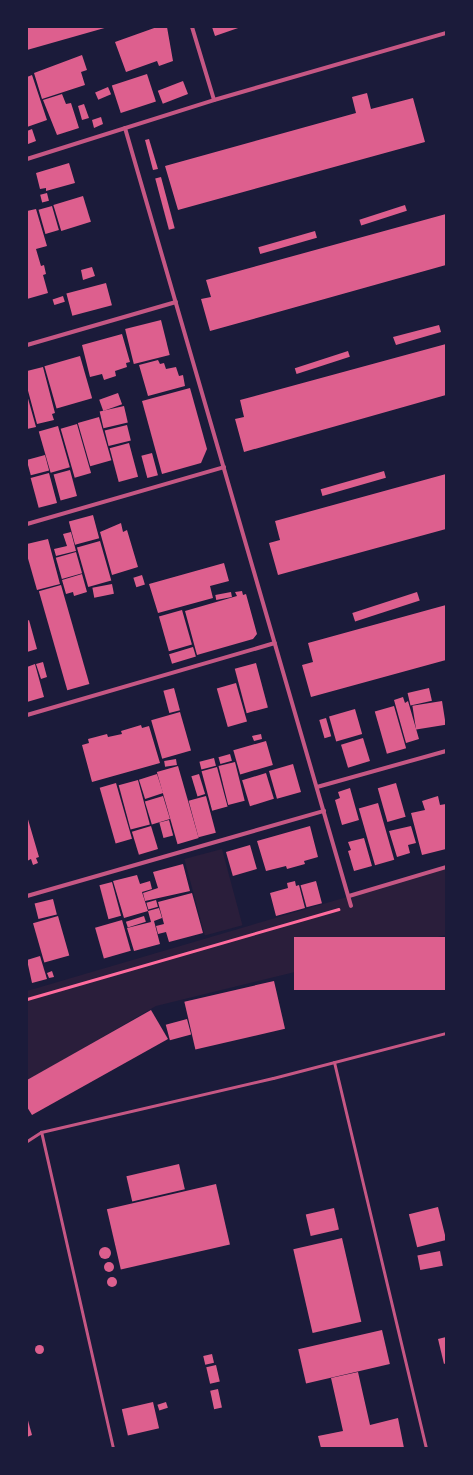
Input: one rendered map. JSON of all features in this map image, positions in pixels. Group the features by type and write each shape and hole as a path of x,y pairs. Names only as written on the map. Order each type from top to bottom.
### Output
{"street":[{"path":"192,27 214,100"},
{"path":"27,159 214,100 446,33"},
{"path":"125,128 351,906"},
{"path":"27,345 176,302"},
{"path":"27,524 224,467"},
{"path":"27,715 275,643"},
{"path":"317,787 446,751"},
{"path":"27,896 324,811"},
{"path":"349,896 446,867"}],"lane":[{"path":"27,1141 41,1132 334,1062 446,1033"},
{"path":"334,1062 426,1448"},
{"path":"41,1132 113,1448"}],"path":[{"path":"27,998 351,906"}],"shaded area":[{"path":"222,849 242,925 205,935 184,859"},
{"path":"446,868 446,935 156,1006 27,1081 27,991"}],"building":[{"path":"27,27 108,27 27,50"},
{"path":"157,27 167,27 173,61 159,66 157,61 126,72 115,42"},
{"path":"212,27 241,27 215,36"},
{"path":"82,55 87,70 81,72 85,85 42,99 34,73"},
{"path":"147,74 156,102 121,113 112,85"},
{"path":"32,75 47,120 27,127 27,77"},
{"path":"183,81 188,94 163,104 158,91"},
{"path":"108,87 111,94 98,100 95,92"},
{"path":"367,93 371,109 413,98 425,142 178,210 165,166 356,113 352,97"},
{"path":"62,94 66,104 71,103 79,128 57,135 43,100"},
{"path":"84,104 89,118 82,120 78,106"},
{"path":"101,117 103,124 94,128 92,120"},
{"path":"32,129 36,141 28,144 27,131"},
{"path":"149,139 158,169 153,170 145,140"},
{"path":"69,163 75,183 46,191 46,188 40,189 36,173"},
{"path":"161,177 175,228 169,230 155,179"},
{"path":"47,193 49,201 42,202 40,195"},
{"path":"83,196 91,222 61,231 53,205"},
{"path":"405,205 407,211 361,226 359,220"},
{"path":"52,206 59,230 45,234 39,210"},
{"path":"36,209 47,246 36,249 41,266 44,265 46,274 43,275 48,293 27,299 27,211"},
{"path":"446,214 446,265 210,331 201,299 211,297 206,280"},
{"path":"315,231 317,238 260,254 258,247"},
{"path":"92,267 95,276 83,280 81,270"},
{"path":"106,283 112,305 72,316 66,294"},
{"path":"63,296 65,302 54,305 53,299"},
{"path":"161,320 170,355 134,364 125,329"},
{"path":"439,325 441,332 396,345 393,337"},
{"path":"122,334 130,362 126,363 127,367 115,371 116,376 104,380 102,374 90,377 82,345"},
{"path":"446,344 446,395 244,452 235,419 244,417 240,400"},
{"path":"348,351 350,357 297,374 295,368"},
{"path":"80,356 92,398 57,408 44,366"},
{"path":"158,360 160,364 164,363 166,369 176,367 179,376 183,375 185,386 148,396 139,365"},
{"path":"43,367 55,413 52,414 54,420 37,424 27,387 27,371"},
{"path":"190,388 207,449 201,463 162,474 142,401"},
{"path":"118,393 122,404 103,411 99,400"},
{"path":"27,395 36,427 27,429"},
{"path":"124,406 128,423 103,428 100,412"},
{"path":"99,417 111,460 90,466 78,423"},
{"path":"77,424 91,473 75,478 61,429"},
{"path":"127,425 131,441 109,446 105,431"},
{"path":"58,426 70,467 51,473 39,432"},
{"path":"129,443 138,477 119,482 110,448"},
{"path":"152,453 158,475 147,478 141,456"},
{"path":"45,455 49,470 31,475 27,460"},
{"path":"70,470 77,496 61,500 54,474"},
{"path":"384,471 386,478 322,496 321,489"},
{"path":"49,473 57,503 39,508 31,478"},
{"path":"446,474 446,529 278,575 269,543 280,540 275,521"},
{"path":"93,515 99,538 75,545 69,521"},
{"path":"121,523 123,532 127,530 138,567 112,575 100,532"},
{"path":"71,532 76,551 56,556 54,549 67,546 63,534"},
{"path":"48,539 60,584 37,590 27,555 27,544"},
{"path":"100,541 111,580 88,587 77,548"},
{"path":"76,552 82,573 62,579 56,558"},
{"path":"224,563 229,581 210,586 213,598 158,613 149,584"},
{"path":"82,574 87,592 74,596 73,592 66,594 62,580"},
{"path":"142,575 145,585 136,587 133,578"},
{"path":"112,584 114,594 94,598 92,588"},
{"path":"61,585 89,684 67,690 39,591"},
{"path":"242,591 243,595 246,594 257,634 253,639 197,655 185,611 237,596 235,592"},
{"path":"231,592 232,597 216,600 215,595"},
{"path":"417,592 420,601 355,622 352,613"},
{"path":"446,605 446,660 311,697 302,665 313,662 308,643"},
{"path":"182,610 192,645 169,651 159,617"},
{"path":"29,620 37,649 27,652 27,621"},
{"path":"193,647 196,657 172,664 169,654"},
{"path":"43,662 47,677 41,679 36,664"},
{"path":"256,663 268,707 247,713 235,669"},
{"path":"35,664 44,697 27,702 27,667"},
{"path":"236,683 247,721 228,727 217,689"},
{"path":"174,688 180,710 169,713 163,691"},
{"path":"429,688 432,701 410,706 408,693"},
{"path":"403,697 405,703 408,701 419,739 406,743 394,700"},
{"path":"442,701 446,725 416,729 412,706"},
{"path":"394,706 406,748 387,754 375,712"},
{"path":"355,709 362,734 336,741 329,716"},
{"path":"180,712 191,750 162,759 151,720"},
{"path":"326,718 331,736 325,738 319,720"},
{"path":"141,725 142,728 149,726 160,763 92,782 82,745 89,743 88,739 107,734 108,737 122,734 121,731"},
{"path":"261,734 262,739 254,741 252,736"},
{"path":"363,738 370,761 348,768 341,745"},
{"path":"266,741 273,765 240,774 233,750"},
{"path":"230,754 232,761 220,764 218,757"},
{"path":"214,758 216,766 201,769 199,762"},
{"path":"176,759 177,765 165,767 164,761"},
{"path":"235,762 245,801 228,805 219,766"},
{"path":"293,764 301,792 277,799 269,771"},
{"path":"178,766 199,838 178,844 157,772"},
{"path":"217,767 228,807 212,811 202,771"},
{"path":"266,773 274,799 250,806 242,780"},
{"path":"157,774 163,793 145,799 139,780"},
{"path":"199,774 205,794 197,796 191,776"},
{"path":"138,780 150,824 131,830 119,785"},
{"path":"116,783 132,839 116,843 100,788"},
{"path":"396,783 406,817 387,822 378,788"},
{"path":"350,788 359,820 342,825 335,800 340,798 338,792"},
{"path":"163,796 170,819 152,825 145,802"},
{"path":"206,796 216,833 198,837 189,801"},
{"path":"438,796 440,805 446,804 446,849 422,855 411,813 425,810 422,801"},
{"path":"378,803 394,860 375,865 359,809"},
{"path":"27,816 39,857 36,858 38,863 33,865 31,859 27,861"},
{"path":"169,820 173,835 163,838 159,823"},
{"path":"151,826 158,849 139,855 132,832"},
{"path":"310,826 318,857 304,861 305,864 287,869 286,866 266,871 257,841"},
{"path":"411,826 416,843 408,845 410,853 397,857 389,831"},
{"path":"364,838 372,866 354,871 348,851 351,850 348,842"},
{"path":"250,845 257,869 233,876 226,852"},
{"path":"183,864 190,891 145,901 143,893 158,888 153,872"},
{"path":"137,875 140,884 150,881 152,889 142,892 148,911 124,918 113,881"},
{"path":"295,881 296,886 299,885 305,908 276,916 270,893 288,888 287,883"},
{"path":"316,881 322,903 306,907 301,885"},
{"path":"112,882 121,916 109,919 99,885"},
{"path":"192,893 203,933 169,942 166,932 158,934 156,926 164,924 158,902"},
{"path":"53,899 57,915 38,919 35,904"},
{"path":"156,900 158,907 148,909 146,903"},
{"path":"159,908 162,918 154,921 160,944 134,951 127,928 151,922 148,911"},
{"path":"58,916 69,955 44,963 33,923"},
{"path":"144,916 146,922 128,928 126,922"},
{"path":"122,920 131,951 104,958 95,928"},
{"path":"294,937 446,937 446,990 294,990"},
{"path":"40,956 47,979 32,983 27,960"},
{"path":"52,971 54,977 49,978 47,973"},
{"path":"274,981 285,1029 195,1049 184,1002"},
{"path":"151,1010 168,1039 32,1115 27,1107 27,1080"},
{"path":"187,1019 191,1034 170,1040 166,1025"},
{"path":"179,1164 185,1189 132,1201 126,1176"},
{"path":"216,1184 230,1244 121,1270 107,1209"},
{"path":"438,1207 446,1240 417,1247 409,1214"},
{"path":"334,1208 339,1229 311,1236 306,1215"},
{"path":"342,1238 361,1322 313,1333 293,1249"},
{"path":"103,1247 107,1247 111,1253 107,1259 103,1259 99,1255 99,1251"},
{"path":"440,1251 443,1266 420,1270 417,1255"},
{"path":"107,1262 111,1262 113,1263 113,1271 107,1272 104,1269 104,1265"},
{"path":"110,1277 114,1277 116,1278 116,1286 110,1287 107,1284 107,1280"},
{"path":"382,1330 390,1364 306,1383 298,1349"},
{"path":"446,1337 446,1363 444,1364 438,1339"},
{"path":"37,1345 41,1345 43,1349 41,1353 37,1353 35,1351 35,1347"},
{"path":"212,1354 214,1363 205,1365 203,1356"},
{"path":"216,1365 220,1382 210,1384 206,1367"},
{"path":"358,1372 370,1425 398,1418 404,1448 321,1448 318,1436 343,1431 331,1378"},
{"path":"218,1389 222,1408 214,1409 210,1391"},
{"path":"153,1402 159,1428 128,1436 122,1409"},
{"path":"166,1402 168,1408 159,1410 157,1405"},
{"path":"27,1417 32,1435 27,1437"}]}
